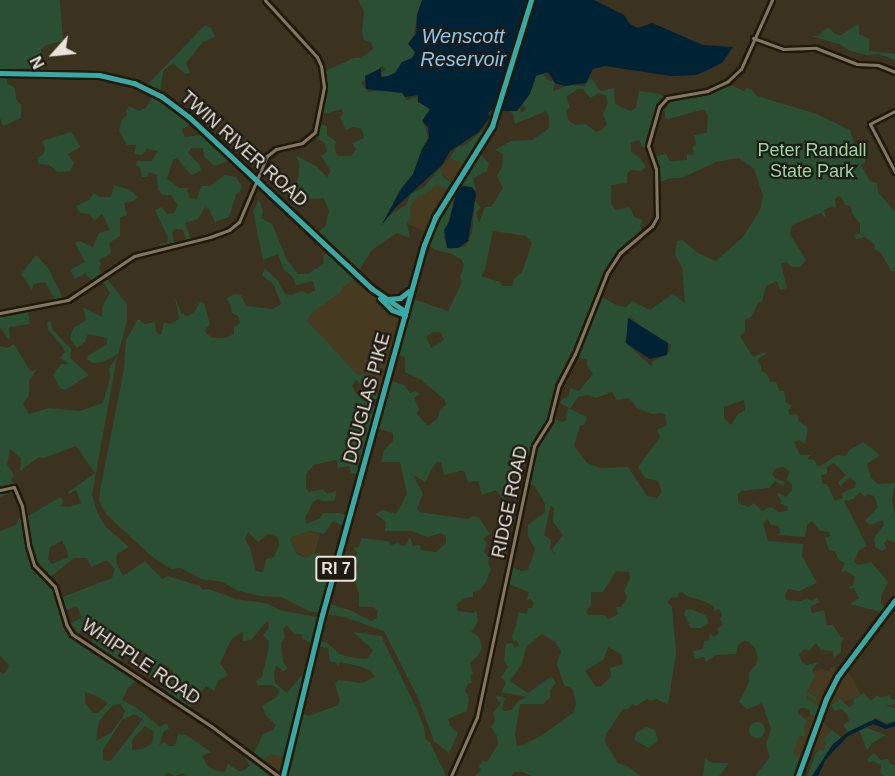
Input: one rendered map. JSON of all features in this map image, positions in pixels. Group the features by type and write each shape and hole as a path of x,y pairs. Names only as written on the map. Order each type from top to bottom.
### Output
{"main road":[{"name":"DOUGLAS PIKE","path":"283,776 322,617 413,284 433,221 492,126 531,0"},
{"name":"TWIN RIVER ROAD","path":"0,73 99,75 146,88 184,113 392,310 405,314"},
{"path":"383,298 400,298 408,293 413,284"},
{"name":"TWIN RIVER ROAD","path":"373,290 405,314"},
{"path":"798,776 825,699 837,677 895,600"}],"street":[{"path":"0,313 65,301 134,256 175,248 229,230 240,219 264,161 272,152 297,145 315,132 324,87 321,66 317,57 265,0"},
{"path":"772,0 768,15 753,38 787,50 816,48 857,64 878,65 895,72"},
{"name":"RIDGE ROAD","path":"451,776 477,717 534,446 550,420 559,385 575,354 607,273 623,250 654,223 657,217 656,165 648,143 661,103 667,98 707,91 728,81 741,69 753,38"},
{"path":"895,111 870,124 895,172"},
{"name":"WHIPPLE ROAD","path":"0,490 14,487 22,506 28,545 34,565 56,587 66,624 72,634 212,726 278,776"}],"shaded area":[{"path":"450,157 466,165 455,185 441,173 440,168"},
{"path":"437,185 451,191 428,232 410,225 407,222 411,219 410,207 418,194"},
{"path":"357,275 406,312 381,393 376,394 367,386 365,377 355,372 336,354 307,321 311,313 340,293 342,287"},
{"path":"310,531 320,534 315,553 306,558 294,550 290,538"},
{"path":"845,665 861,695 842,703 836,695 838,701 831,705 827,699 821,708 806,698 808,695 811,698 815,696 807,692 815,677 812,673 820,669 829,671 832,666 840,671"},
{"path":"810,716 818,718 832,730 824,741 826,742 824,750 819,749 811,755 806,754 802,763 797,761 794,755 795,747 799,736 804,737 803,718"},
{"path":"270,754 287,758 283,776 278,776 261,764"}],"green space":[{"path":"0,0 60,0 63,41 46,45 41,50 43,73 8,73 7,83 15,88 16,99 21,105 21,118 3,126 0,118"},
{"name":"Peter Randall State Park","path":"358,0 423,0 418,11 414,35 408,43 416,54 403,67 399,67 394,76 383,77 381,73 386,69 382,66 361,83 368,92 383,90 401,92 407,100 417,97 418,103 424,104 430,110 423,121 428,137 412,178 400,190 387,217 406,205 411,194 424,187 440,168 443,177 455,185 466,165 450,158 452,154 457,147 465,145 482,131 496,115 478,152 489,163 487,171 473,178 476,190 464,185 457,190 444,238 449,249 464,247 468,243 472,232 475,201 481,208 476,212 479,223 485,207 491,207 503,188 497,176 502,167 503,154 495,150 511,141 532,140 549,128 549,117 546,111 515,124 513,114 508,110 520,107 521,112 525,111 526,108 520,102 533,87 536,75 542,73 548,80 555,82 553,91 570,85 584,86 591,78 601,91 614,88 615,104 630,111 636,108 639,91 660,94 666,98 706,91 727,83 744,91 747,88 752,90 757,96 817,114 850,130 854,144 865,158 865,162 861,165 870,181 877,183 878,192 895,212 895,271 891,271 881,253 874,249 875,245 865,237 856,239 855,236 860,233 860,224 852,213 851,206 845,205 839,196 835,199 836,208 832,206 824,210 827,220 821,213 792,225 790,234 806,260 800,267 792,267 786,262 781,264 787,288 780,290 777,281 766,286 762,301 758,303 751,317 745,320 745,332 740,336 753,357 765,352 766,354 757,360 761,371 767,374 770,382 776,382 780,391 784,391 786,403 792,405 788,411 790,415 797,414 799,421 808,428 805,444 799,440 794,442 800,455 810,455 808,459 815,460 817,466 821,466 837,455 846,456 849,450 863,442 880,455 867,464 871,478 878,484 895,483 892,500 895,515 895,543 887,539 884,544 887,548 882,551 875,547 874,538 884,525 883,520 870,525 865,521 878,507 874,496 867,494 865,497 860,492 853,499 844,501 867,546 859,550 854,562 858,565 871,562 888,582 881,596 881,604 888,609 883,617 877,611 850,604 859,598 854,588 848,588 853,585 855,577 846,571 841,572 845,563 838,559 835,551 829,550 825,538 830,536 829,532 820,531 812,521 807,525 805,537 776,535 780,533 779,526 771,525 768,519 763,523 768,541 803,544 802,556 817,583 799,591 788,589 785,595 786,600 801,601 807,598 812,601 817,597 820,602 810,607 812,613 824,610 827,625 833,625 844,638 841,643 841,652 834,658 833,651 821,650 816,643 809,651 805,649 799,654 802,662 807,665 819,662 812,670 815,676 807,692 814,696 818,695 817,698 815,701 808,695 806,698 821,708 818,718 810,715 810,711 806,708 800,708 797,712 807,721 804,727 805,737 799,736 795,747 794,755 802,763 798,776 755,776 770,757 766,744 771,729 762,703 747,709 739,702 749,682 749,672 756,665 758,658 755,648 749,642 744,641 738,645 736,654 716,655 706,662 704,657 695,659 693,651 703,649 704,641 709,640 710,634 714,637 719,633 717,629 723,625 720,619 722,614 719,609 714,611 714,607 706,602 682,592 677,598 672,597 667,602 672,607 676,652 668,705 657,699 651,701 647,699 636,706 633,704 628,709 623,709 606,734 605,742 618,763 629,767 640,776 531,776 523,772 515,772 511,776 475,776 481,770 479,766 482,761 487,762 498,744 497,736 491,727 495,722 493,713 501,703 496,698 497,695 505,698 502,709 505,711 512,710 518,701 527,697 501,692 506,683 501,677 508,667 504,661 506,644 512,643 515,648 519,645 516,640 513,642 512,636 518,612 527,614 528,608 532,608 534,603 531,599 527,600 529,592 506,583 510,566 521,571 528,570 535,549 528,536 528,525 545,512 545,504 539,493 533,485 527,485 532,455 526,454 518,462 503,499 496,490 482,495 478,481 468,482 465,472 444,475 441,462 436,462 425,482 413,475 423,494 417,508 419,512 469,519 473,516 479,518 490,534 483,539 487,543 484,552 489,558 488,564 491,569 486,582 480,590 473,592 473,597 465,598 456,605 458,611 473,613 476,611 478,622 471,632 479,637 482,648 478,656 470,663 473,673 470,676 472,683 468,684 465,690 469,698 467,711 448,719 450,726 458,733 449,753 434,741 418,698 384,631 344,617 309,611 281,597 260,596 236,590 223,582 201,579 181,568 171,569 151,556 106,514 99,501 101,485 124,369 126,340 138,319 145,324 155,322 156,332 161,335 164,322 170,324 179,319 175,297 181,313 187,316 194,313 200,302 204,303 210,324 205,330 206,333 212,338 226,338 234,334 234,327 240,323 238,316 232,313 226,299 234,294 241,295 246,306 273,309 281,304 274,285 262,275 265,268 278,281 285,294 292,295 302,291 308,294 315,290 313,281 296,285 292,276 284,270 278,254 263,260 253,211 259,200 263,211 261,218 272,224 287,260 298,274 308,274 324,263 323,256 330,250 307,228 312,223 313,230 317,232 325,227 329,211 324,198 303,199 294,188 299,176 299,162 295,155 316,166 327,177 331,171 321,156 327,152 325,143 312,136 319,124 327,126 327,135 337,142 334,145 337,156 351,156 356,149 352,143 364,138 362,129 353,127 346,130 340,118 343,113 341,109 325,114 321,108 323,72 354,58 361,58 373,49 371,42 364,40 362,32 364,11","holes":["578,89 583,89 590,98 599,93 606,96 608,103 603,114 607,125 596,132 586,124 576,125 569,121 566,111 570,107 566,97","659,109 665,111 665,118 668,119 705,110 708,116 707,133 694,135 696,145 692,147 693,155 687,154 687,160 670,161 666,154 653,157 658,183 670,178 682,178 716,162 739,158 754,169 763,196 760,210 743,237 716,261 698,253 682,240 677,241 675,255 682,267 685,303 673,294 650,310 632,301 626,307 618,306 598,295 610,268 627,246 644,233 640,226 643,220 634,217 631,209 628,207 616,210 611,204 611,185 627,183 627,174 631,170 641,171 646,167 640,158 631,152 631,143 639,140 643,147 649,148","437,185 451,191 425,242 435,250 452,254 462,260 464,265 460,277 462,282 448,311 410,298 395,354 405,357 405,372 421,380 445,400 446,405 440,409 438,418 428,426 417,414 419,409 414,398 420,394 416,391 410,393 404,385 388,380 384,393 374,393 365,382 364,374 360,375 355,372 307,321 311,313 340,293 343,287 353,280 372,250 397,233 410,238 407,222 411,219 410,207 418,195 421,196","493,231 526,236 532,243 522,272 514,279 512,286 502,286 500,282 481,276 485,270","630,317 648,332 671,345 669,353 653,361 651,366 625,342","433,332 440,332 444,340 431,348 426,337","575,356 587,360 587,366 593,374 579,391 570,388 568,397 562,399 560,403 569,408 565,416 567,420 563,422 551,418 563,376","356,380 369,391 371,398 382,401 380,409 364,401 352,386","612,392 617,400 629,398 637,408 652,414 665,415 667,425 657,430 660,437 638,467 645,478 658,481 662,492 657,498 647,496 628,467 600,468 587,463 574,446 580,426 585,424 587,417 570,409 578,397 588,395 596,398","744,400 745,410 738,414 731,425 724,418 724,407","375,428 393,433 393,441 384,450 381,462 400,462 407,494 396,514 383,510 375,514 386,522 385,531 412,531 428,537 441,533 446,537 446,543 436,552 421,550 420,545 413,546 410,537 406,545 402,546 398,543 391,545 388,541 361,538 359,547 353,548 357,552 355,559 358,566 354,577 359,594 359,607 372,607 378,611 376,619 371,621 350,610 326,603 334,573 322,573 320,554 315,553 306,558 297,554 290,540 292,537 310,531 324,534 333,521 347,528 351,516 339,513 323,513 320,518 306,524 305,518 313,502 318,499 335,501 336,491 328,494 322,489 309,492 306,488 306,474 314,465 335,460 338,462 337,468 349,466 351,473 362,475","834,463 846,475 838,482 840,486 850,477 856,483 854,488 842,493 843,498 835,501 827,484 823,484 821,475 827,474 827,467","784,467 790,472 786,480 792,484 792,490 786,497 779,493 777,495 782,501 780,503 788,507 787,511 779,512 770,507 762,511 754,503 749,507 738,503 738,494 742,491 769,488 775,481 783,486 785,482 776,479 772,474 776,468","551,505 554,509 553,522 563,535 552,549 556,555 550,549 551,540 544,535","248,532 258,542 268,534 278,537 279,545 274,557 266,559 263,572 256,571 250,548 245,539","616,571 629,572 630,578 624,591 627,597 621,607 616,607 618,614 609,619 604,615 589,615 586,612 591,605 591,592 603,592","542,634 555,642 561,651 557,664 564,685 573,689 576,704 573,713 545,733 524,745 517,746 515,734 520,704 543,704 550,698 550,690 556,683 552,677 549,678 528,693 510,681 521,665 527,646","608,647 621,654 623,664 610,668 611,677 601,686 596,687 585,671 604,659"]},
{"path":"859,23 859,34 869,39 869,51 895,54 895,60 879,54 867,55 850,51 839,44 811,36 818,36 828,27 835,34 841,35"},
{"path":"205,25 211,28 215,37 203,42 186,63 190,73 185,74 173,63 163,71 160,95 166,95 165,99 194,123 182,129 185,137 200,135 204,131 233,159 214,166 204,156 203,148 191,148 188,153 200,165 201,171 191,175 177,158 173,160 167,179 179,188 189,188 187,191 190,198 197,199 201,186 210,186 225,175 236,177 242,186 236,195 229,217 215,222 209,209 205,207 198,219 185,223 192,242 187,242 183,230 176,229 172,232 175,247 160,251 159,244 167,243 168,238 155,210 162,207 167,214 174,213 178,205 171,195 163,195 158,190 157,175 149,172 147,177 142,177 140,168 136,165 137,161 151,161 158,151 147,149 142,155 134,154 136,145 127,145 119,131 129,106 139,111 146,108 155,93 146,88 148,84"},
{"path":"71,132 81,147 68,154 74,163 70,171 58,172 49,165 39,164 37,157 43,155 45,148 42,141"},
{"path":"114,185 130,190 138,197 124,203 127,215 120,218 120,236 109,243 111,253 99,260 101,264 99,269 127,304 127,321 118,354 103,362 92,363 87,359 88,356 107,344 107,338 88,334 85,342 77,348 70,339 73,328 86,320 83,307 102,317 102,307 110,293 101,278 94,283 85,273 75,279 70,270 85,262 75,243 79,241 93,247 99,233 110,230 102,214 94,221 90,214 80,213 76,206 89,200 94,193 100,197 111,197"},
{"path":"36,255 48,268 64,300 56,302 45,282 34,284 32,290 21,274"},
{"path":"27,308 30,324 9,327 10,341 0,327 0,313"},
{"path":"50,320 53,330 71,349 70,358 89,375 65,390 60,388 53,375 61,364 69,364 60,358 65,352 48,330 47,323"},
{"path":"14,344 29,369 33,371 37,369 29,381 29,395 23,404 29,414 49,408 80,411 103,403 110,378 109,368 117,357 92,495 97,512 106,527 129,547 117,554 116,562 123,576 145,561 162,579 168,576 200,586 203,590 209,589 236,599 266,603 280,610 321,618 316,640 326,642 341,655 367,659 373,650 353,632 381,636 416,707 424,727 426,740 430,742 446,776 283,776 287,758 270,754 261,764 278,776 185,776 183,773 175,776 168,773 164,776 0,776 0,672 4,674 9,666 0,655 0,531 16,525 19,518 30,515 60,497 64,501 60,506 70,507 81,503 76,490 69,494 68,492 95,473 76,446 44,458 39,457 20,471 21,458 10,449 7,465 12,471 14,477 11,479 19,495 9,493 0,497 0,346 7,348","holes":["62,541 68,557 52,564 48,559 50,547","74,558 87,558 91,567 107,560 115,569 112,578 60,598 49,578","77,606 82,618 66,625 64,611","266,622 269,622 269,627 263,635 269,641 269,646 262,677 256,681 257,685 272,685 279,690 277,697 262,706 266,716 276,725 273,730 263,734 253,755 245,752 243,756 250,765 245,770 239,771 228,764 225,772 214,770 207,765 202,756 211,752 186,735 178,734 175,746 169,746 165,742 159,745 164,731 169,729 167,723 160,727 137,708 122,700 128,688 138,678 118,664 124,654 136,658 145,652 149,657 146,660 153,669 149,676 159,675 162,664 169,667 173,672 173,679 164,696 188,710 206,686 214,691 218,681 228,675 220,663 231,640 243,631 243,641 251,640","287,625 294,634 301,634 302,638 314,645 328,648 330,662 335,662 338,666 340,662 359,666 371,671 375,677 362,683 338,680 335,684 340,701 338,705 309,716 298,713 306,677 301,676 287,693 275,683 276,665 283,671 288,669 283,662 281,643 285,637 283,629","86,627 90,627 96,634 88,647 75,637","85,692 108,703 98,713 93,713 85,703","120,704 125,711 111,733 96,741 99,721 112,706","134,714 143,719 113,758 110,761 103,760 103,750 122,720","145,726 154,732 152,743 143,749 132,750 133,739"]},
{"path":"690,609 705,615 709,623 701,628 691,628 684,614"},
{"path":"864,693 871,701 877,695 881,698 889,695 892,700 895,699 895,704 886,706 895,708 895,722 885,723 877,718 848,732 843,725 849,721 847,714 842,709 835,711 831,705 838,701 835,695 849,707 854,704 853,699"},
{"path":"754,722 760,722 765,730 763,736 754,738 749,733 749,727"},
{"path":"646,727 655,730 658,741 649,748 634,740 636,733"},
{"path":"867,728 886,735 872,743 867,750 859,730"},
{"path":"832,730 842,738 833,744 812,776 807,776 815,755 819,749 824,750 826,742 823,740"},
{"path":"874,753 881,760 888,759 890,764 895,765 895,776 885,776 880,773 881,765 873,761 869,763 867,759"},
{"path":"705,758 712,763 729,763 719,776 703,776"}],"water":[{"name":"Wenscott Reservoir","path":"422,0 527,0 498,105 488,113 490,117 479,132 450,151 442,165 396,207 381,226 401,189 413,174 422,149 429,138 428,127 422,121 430,109 418,102 418,95 405,97 402,93 366,89 365,76 381,68 381,77 388,76 395,73 402,62 412,58 415,52 408,44 416,34 417,14"},
{"name":"Wenscott Reservoir","path":"535,0 594,0 624,15 630,24 638,28 652,23 703,45 733,47 722,63 697,75 671,76 605,66 593,69 586,83 565,86 555,83 548,72 536,76 530,94 517,111 502,111"},
{"path":"462,186 472,187 476,194 468,241 458,248 447,248 444,230 449,222 456,194"},
{"path":"628,318 668,343 667,355 650,359 626,343"},
{"path":"875,719 887,725 895,721 895,726 886,729 873,724 848,736 826,759 818,776 812,776 833,744 848,732"}]}
